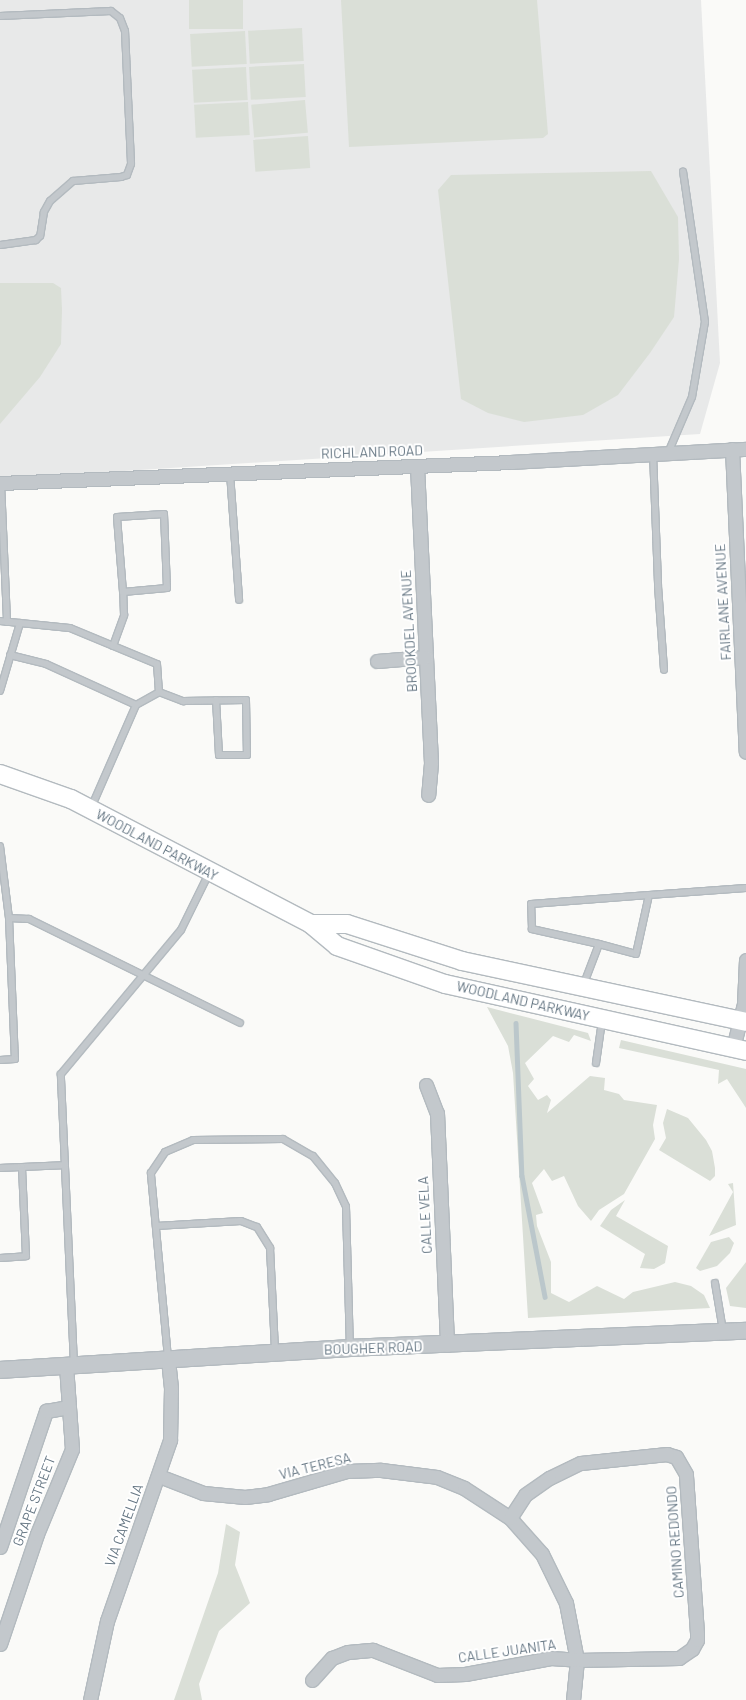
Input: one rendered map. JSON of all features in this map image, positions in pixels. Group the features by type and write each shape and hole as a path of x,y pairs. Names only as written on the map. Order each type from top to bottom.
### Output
{"main road":[{"name":"WOODLAND PARKWAY","path":"0,774 71,799 311,924 337,946 445,984 740,1050"},
{"name":"WOODLAND PARKWAY","path":"311,924 347,924 462,961 743,1022"}],"street":[{"name":"FAIRLANE AVENUE","path":"732,449 746,752"},
{"name":"RICHLAND ROAD","path":"0,483 417,466 746,449"},
{"name":"BROOKDEL AVENUE","path":"417,466 431,763 428,795"},
{"path":"377,661 426,657"},
{"path":"740,1050 746,960"},
{"name":"CALLE VELA","path":"426,1085 437,1113 447,1345"},
{"name":"BOUGHER ROAD","path":"0,1370 350,1348 746,1331"},
{"name":"VIA CAMELLIA","path":"90,1700 107,1621 159,1476 170,1440 171,1388 168,1360"},
{"name":"GRAPE STREET","path":"0,1644 37,1534 72,1449 69,1407 70,1365"},
{"path":"0,1548 46,1411 69,1407"},
{"name":"CAMINO REDONDO","path":"510,1518 525,1495 549,1478 580,1463 667,1454 676,1457 686,1474 698,1640 692,1649 679,1658 577,1660"},
{"name":"VIA TERESA","path":"159,1476 203,1493 245,1497 268,1494 347,1471 381,1470 437,1478 464,1488 510,1518 542,1554 566,1603 577,1660 573,1700"},
{"name":"CALLE JUANITA","path":"312,1680 332,1658 348,1652 373,1650 437,1674 465,1674 551,1658 577,1660"}],"lane":[{"path":"0,16 111,11 120,18 125,31 131,164 127,175 121,177 73,181 50,201 44,212 40,236 36,240 0,244"},
{"path":"668,453 692,397 705,322 683,172"},
{"path":"654,453 658,586 664,670"},
{"path":"230,474 240,600"},
{"path":"0,483 3,622 70,628 157,664 159,692"},
{"path":"113,646 124,615 117,517 164,514 167,588 123,592"},
{"path":"0,691 20,623"},
{"path":"10,655 46,664 136,705"},
{"path":"159,692 183,701 216,700 246,700 247,755 219,755 216,700"},
{"path":"91,810 136,705 159,692"},
{"path":"0,846 9,918 15,1059 0,1060"},
{"path":"70,1365 61,1074 181,930 209,872"},
{"path":"649,896 636,954 532,929 530,904 746,888"},
{"path":"9,918 30,919 144,974 240,1023"},
{"path":"582,987 599,944"},
{"path":"596,1063 603,1019"},
{"path":"168,1360 151,1173 165,1152 193,1140 283,1140 313,1156 335,1183 346,1207 350,1348"},
{"path":"0,1168 65,1165"},
{"path":"0,1258 26,1256 22,1167"},
{"path":"156,1226 241,1220 258,1227 270,1248 275,1353"},
{"path":"716,1283 723,1332"}],"shaded area":[{"path":"0,0 701,0 720,363 700,434 0,479"},
{"path":"189,0 243,0 243,29 189,29"},
{"path":"341,0 537,0 548,134 543,138 349,147"},
{"path":"302,28 304,61 250,64 248,31"},
{"path":"245,31 247,64 192,67 190,34"},
{"path":"304,64 306,97 251,100 249,67"},
{"path":"246,67 248,100 194,103 192,70"},
{"path":"305,100 308,133 254,138 251,105"},
{"path":"248,102 250,135 196,138 194,105"},
{"path":"308,136 310,168 255,172 253,140"},
{"path":"651,171 678,217 679,259 674,317 650,353 618,395 583,415 524,422 488,413 461,399 438,190 451,175"},
{"path":"0,283 53,283 61,288 62,310 61,344 40,377 0,424"},
{"path":"487,1007 588,1033 591,1041 574,1035 569,1042 553,1036 525,1063 534,1079 528,1086 538,1100 547,1095 551,1100 547,1113 590,1076 605,1078 604,1090 619,1094 624,1100 657,1105 653,1125 655,1139 624,1194 599,1210 591,1221 578,1206 564,1176 552,1181 544,1169 532,1183 543,1213 536,1215 537,1226 551,1262 551,1293 569,1302 597,1286 624,1299 633,1292 675,1282 691,1286 704,1295 710,1308 528,1318 513,1073 508,1046"},
{"path":"621,1040 746,1069 746,1108 727,1079 718,1084 719,1070 619,1048"},
{"path":"667,1109 688,1118 706,1140 712,1151 715,1168 715,1176 710,1181 659,1150 666,1138 663,1123"},
{"path":"733,1183 736,1225 709,1236 733,1192 728,1184"},
{"path":"625,1200 616,1216 668,1246 665,1263 654,1269 640,1268 645,1254 600,1226 611,1210"},
{"path":"729,1237 734,1243 730,1253 717,1266 700,1271 696,1268 711,1242"},
{"path":"746,1262 746,1308 730,1306 726,1288"},
{"path":"226,1524 240,1532 235,1565 250,1603 219,1631 199,1684 202,1700 174,1700 218,1573"}],"waterway":[{"path":"516,1023 522,1176 545,1297"}]}
